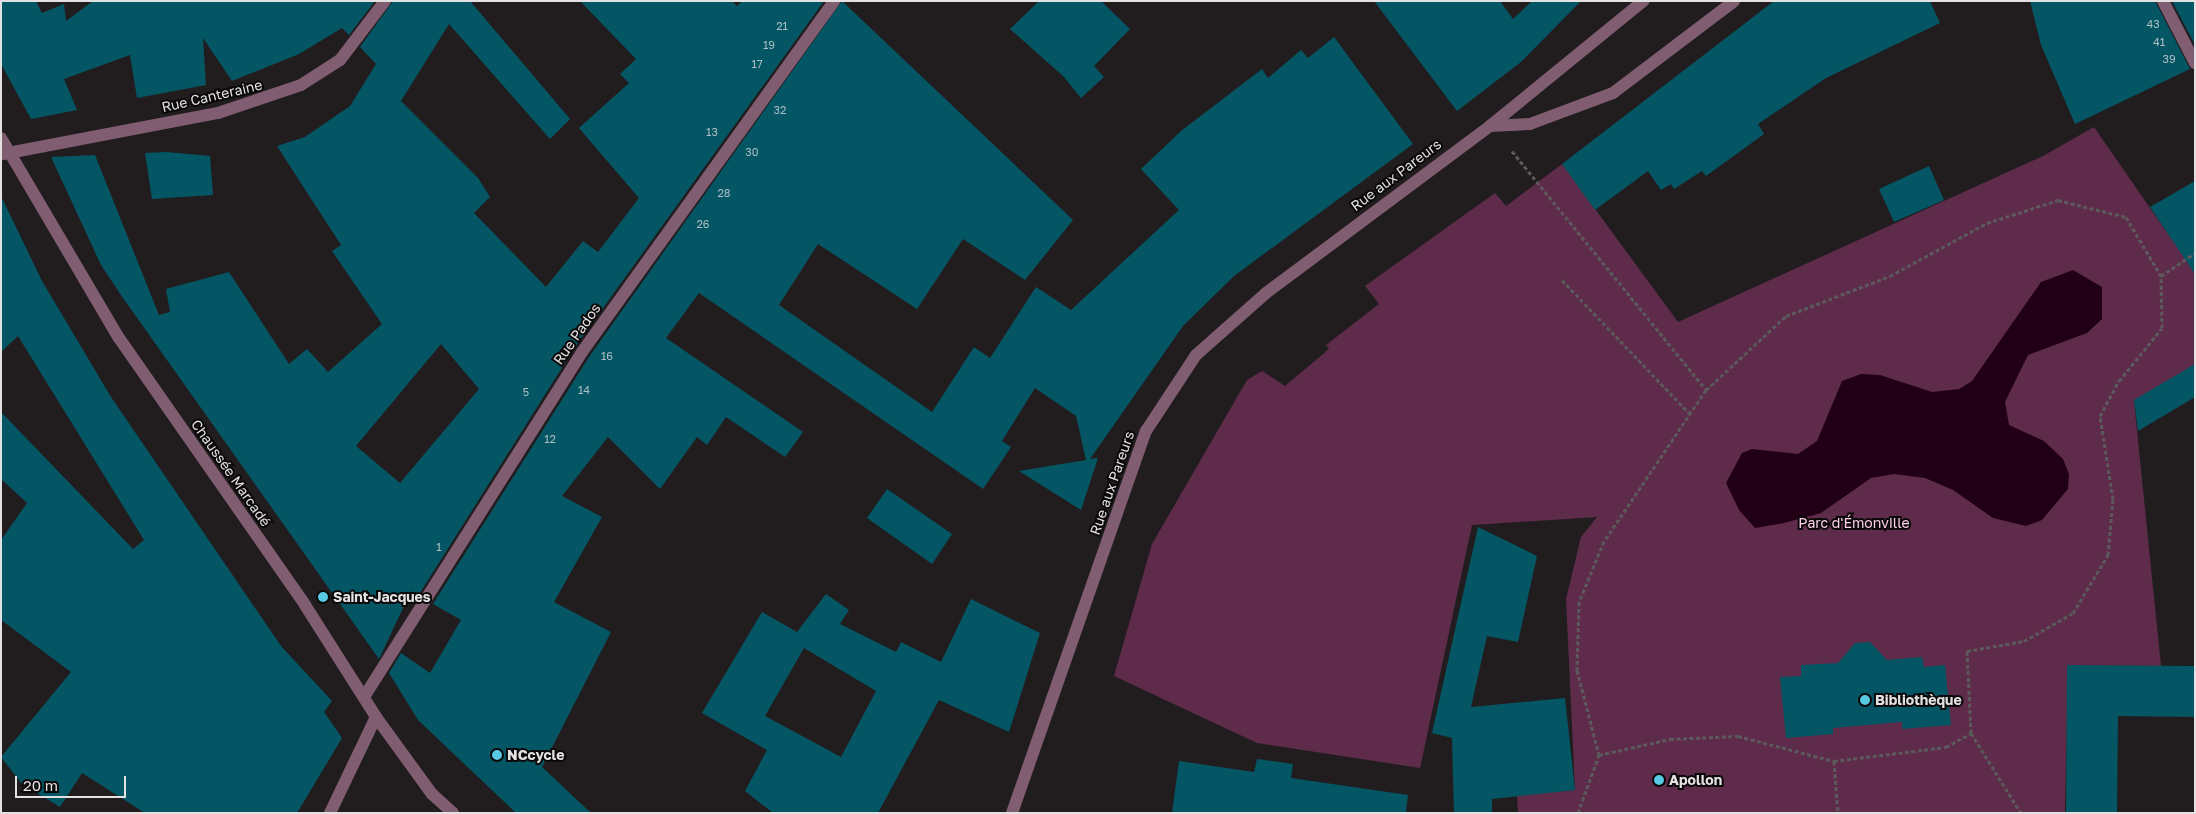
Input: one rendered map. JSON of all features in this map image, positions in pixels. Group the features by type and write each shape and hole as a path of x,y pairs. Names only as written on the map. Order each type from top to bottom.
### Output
{"street":[{"name":"Rue Canteraine","path":"5,153 218,113 301,86 340,60 385,1"},
{"name":"Rue Pados","path":"364,697 582,352 834,1"},
{"name":"Rue aux Pareurs","path":"1012,813 1146,431 1196,355 1266,293 1490,126 1643,1"},
{"path":"1490,126 1530,124 1613,94 1734,1"},
{"path":"2163,1 2195,64"},
{"name":"Chaussée Marcadé","path":"1,138 5,153 119,338 376,717 432,794 453,813"},
{"path":"330,813 376,717"}],"path":[{"path":"1490,126 1706,390"},
{"path":"1578,813 1599,756 1577,670 1579,602 1604,541 1691,415 1706,390 1786,316 1890,276 1987,223 2058,200 2126,217 2161,276 2162,328 2119,381 2100,416 2113,499 2108,555 2073,613 2024,641 1967,651 1971,733 2021,813"},
{"path":"2161,276 2195,253"},
{"path":"1562,280 1691,415"},
{"path":"1599,756 1670,739 1738,736 1834,761 1946,747 1971,733"},
{"path":"1834,761 1838,813"}],"green space":[{"name":"Parc d'Émonville","path":"2094,127 2195,273 2195,364 2134,401 2161,666 2068,665 2065,813 1518,813 1517,796 1575,790 1566,599 1581,537 1597,517 1472,525 1420,768 1257,743 1114,676 1152,544 1247,380 1262,371 1285,386 1329,349 1326,345 1379,304 1365,286 1495,193 1506,206 1562,164 1678,322 2043,156"}],"shaded area":[{"path":"2073,270 2102,287 2102,319 2087,333 2028,355 2005,402 2009,425 2044,441 2063,459 2069,474 2068,489 2042,520 2026,526 1993,518 1953,490 1925,478 1894,474 1871,478 1821,513 1784,523 1755,528 1739,510 1726,483 1742,453 1752,449 1798,454 1817,441 1842,381 1861,374 1880,375 1932,392 1959,389 1972,381 2041,282"}],"building":[{"path":"1,1 36,1 42,13 64,4 66,21 93,1 375,1 349,35 342,28 299,54 232,81 203,38 206,85 137,98 130,55 64,79 77,110 31,119 1,64"},
{"path":"393,1 470,1 570,119 550,139 449,24 401,101 478,178 490,197 474,213 546,287 583,241 598,252 639,198 579,128 629,83 620,74 636,59 580,1 732,1 737,6 742,1 824,1 575,347 418,596 411,591 379,659 101,265 51,157 95,155 159,315 170,312 166,289 229,272 289,364 307,349 328,372 382,324 332,251 341,245 277,146 305,137 350,106 376,64 360,47","holes":["441,344 479,389 400,483 356,446"]},
{"path":"842,1 1073,220 1025,280 963,239 917,309 818,244 779,305 932,412 974,347 990,358 1036,287 1071,310 1179,210 1141,169 1181,131 1262,69 1268,78 1301,50 1308,58 1334,37 1413,144 1234,276 1183,326 1090,459 1098,458 1081,510 1019,471 1086,460 1076,416 1035,388 1002,441 1011,447 983,489 699,293 666,338 803,432 785,457 726,417 707,445 697,437 660,489 608,437 562,496 602,517 554,602 611,632 542,767 591,813 516,813 418,720 389,673 401,653 430,673 461,620 433,604 589,357"},
{"path":"1039,1 1101,1 1130,29 1094,66 1104,77 1081,98 1063,76 1010,29"},
{"path":"1374,1 1500,1 1513,19 1532,1 1581,1 1521,62 1457,111"},
{"path":"1774,1 1930,1 1940,23 1826,78 1758,124 1764,134 1706,176 1702,171 1674,189 1671,184 1661,190 1648,171 1595,210 1562,164"},
{"path":"2030,1 2155,1 2190,69 2075,124 2041,45"},
{"path":"2172,1 2195,1 2195,45"},
{"path":"166,152 210,156 213,195 152,199 145,153"},
{"path":"1929,166 1944,200 1894,222 1879,189"},
{"path":"2195,181 2195,274 2150,207"},
{"path":"1,196 42,281 111,397 281,646 332,701 324,712 342,738 297,813 145,813 82,773 60,807 22,784 1,757 71,672 1,620 1,540 27,503 1,479 1,412 133,549 144,540 18,336 1,352"},
{"path":"2195,364 2195,397 2138,431 2134,400"},
{"path":"887,489 952,534 932,564 867,518"},
{"path":"1478,527 1537,556 1518,642 1487,636 1471,707 1565,698 1575,790 1492,799 1492,813 1454,813 1452,738 1432,733"},
{"path":"826,594 849,610 840,624 896,652 901,642 941,662 971,599 1040,633 1009,732 939,700 878,813 773,813 745,791 767,750 702,713 762,612 797,632","holes":["804,648 876,691 841,757 765,716"]},
{"name":"Bibliothèque","path":"1870,642 1887,660 1922,657 1924,667 1945,665 1951,725 1902,729 1902,722 1833,728 1833,734 1786,738 1780,677 1801,676 1801,665 1838,663 1855,643"},
{"path":"2067,665 2195,666 2195,717 2118,716 2117,813 2066,813"},
{"path":"1257,759 1293,764 1291,778 1408,795 1406,813 1172,813 1179,761 1254,772"}],"place":[{"name":"Saint-Jacques","path":"323,597"},
{"name":"Bibliothèque","path":"1865,700"},
{"name":"NCcycle","path":"497,755"},
{"name":"Apollon","path":"1659,780"}]}
